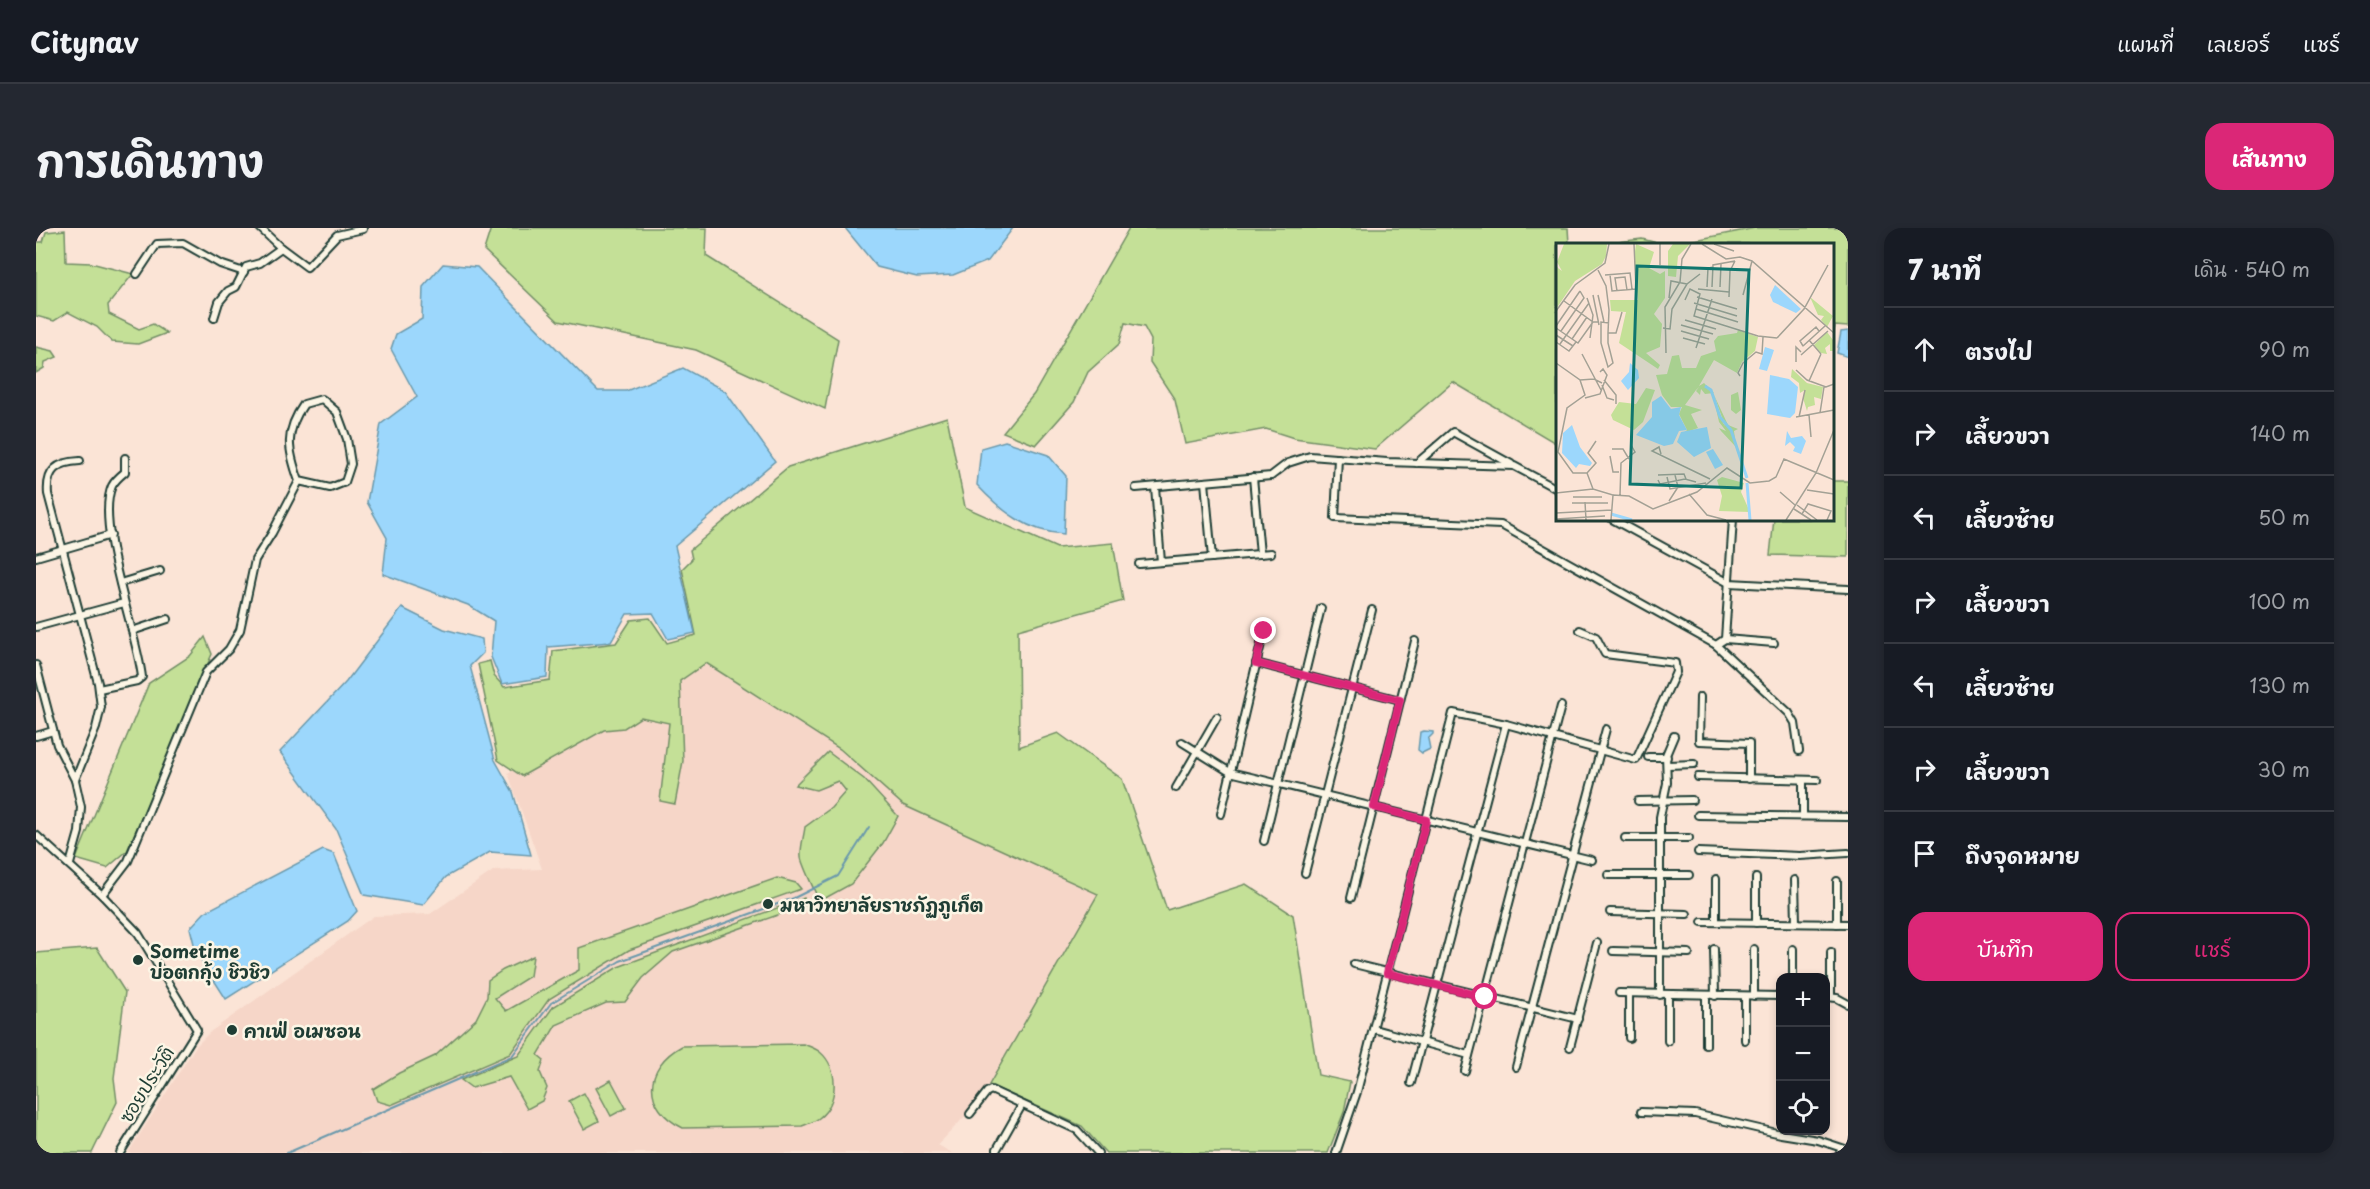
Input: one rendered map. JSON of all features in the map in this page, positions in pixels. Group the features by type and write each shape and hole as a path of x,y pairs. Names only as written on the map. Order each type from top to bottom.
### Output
{"street":[{"path":"260,228 281,248 307,267 337,235 363,229"},
{"path":"137,274 157,244 176,242 183,243 220,264 244,272"},
{"path":"214,318 219,302 228,291 236,287 246,267 260,263 281,248"},
{"path":"36,835 102,895 128,861 206,672 229,649 240,630 255,560 299,481 291,458 289,432 295,417 304,404 322,399 337,412 347,439 351,464 345,482 330,488 299,481"},
{"path":"1417,463 1453,432 1556,488"},
{"path":"1136,488 1271,476 1287,463 1310,456 1514,466"},
{"path":"99,689 137,681 142,677 124,603 111,535 109,500 114,483 125,472 125,458"},
{"path":"1338,458 1335,518 1501,525 1716,645 1789,713 1795,723 1799,751"},
{"path":"75,780 96,728 100,707 99,689 46,481 51,471 57,467 80,461"},
{"path":"1253,477 1260,554"},
{"path":"1205,482 1212,558"},
{"path":"1155,487 1161,562"},
{"path":"1614,520 1729,583 1848,590"},
{"path":"1725,639 1732,520"},
{"path":"36,557 111,535"},
{"path":"1139,564 1271,553"},
{"path":"120,583 160,571"},
{"path":"36,627 124,603"},
{"path":"1264,841 1321,608"},
{"path":"1305,873 1372,610"},
{"path":"132,631 168,619"},
{"path":"1336,1153 1351,1113 1374,1029 1453,713 1506,724 1636,760 1676,672 1675,663 1605,654 1596,637 1580,630"},
{"path":"1221,814 1264,631"},
{"path":"1716,645 1725,639 1774,643"},
{"path":"1352,898 1415,641"},
{"path":"1256,663 1400,700"},
{"path":"36,664 57,745 75,780 81,807 79,832 70,864"},
{"path":"1700,697 1700,741 1749,743 1749,779"},
{"path":"1465,1071 1561,706"},
{"path":"1176,788 1217,717"},
{"path":"1412,1083 1506,724"},
{"path":"1516,1067 1606,729"},
{"path":"36,736 53,731"},
{"path":"1668,1041 1659,953 1660,817 1667,748 1674,736"},
{"path":"1182,741 1230,772 1592,860"},
{"path":"1648,758 1694,764"},
{"path":"1698,777 1817,780"},
{"path":"1803,780 1803,816"},
{"path":"1638,801 1692,800"},
{"path":"1698,815 1848,817"},
{"path":"1625,838 1689,838"},
{"path":"1698,852 1800,856 1848,854"},
{"path":"1608,875 1689,875"},
{"path":"1756,878 1756,923"},
{"path":"1716,879 1716,922"},
{"path":"1796,880 1796,923"},
{"path":"1837,881 1837,924"},
{"name":"ซอยประวัติ","path":"102,895 138,933 197,1030 120,1153"},
{"path":"1610,912 1687,914"},
{"path":"1702,922 1848,924"},
{"path":"1570,1047 1597,944"},
{"path":"1714,949 1715,996"},
{"path":"1754,949 1754,996"},
{"path":"1793,949 1793,973"},
{"path":"1613,951 1689,953"},
{"path":"1830,973 1831,952"},
{"path":"1354,964 1578,1020"},
{"path":"1619,993 1776,996"},
{"path":"1629,994 1629,1038"},
{"path":"1706,996 1706,1045"},
{"path":"1744,996 1745,1040"},
{"path":"1830,998 1848,1004"},
{"path":"1374,1029 1469,1055"},
{"path":"970,1114 988,1090 1077,1130 1098,1153"},
{"path":"997,1149 1022,1105"},
{"path":"1641,1112 1695,1114 1818,1140 1848,1150"}],"shaded area":[{"name":"มหาวิทยาลัยราชภัฏภูเก็ต","path":"685,649 840,749 903,805 1098,894 981,1099 938,1145 952,1153 128,1153 196,1046 210,1032 374,916 430,914 493,871 542,869 508,773"}],"green space":[{"path":"491,228 707,228 706,256 838,339 825,409 696,350 558,321 484,250"},
{"path":"1129,228 1568,228 1569,243 1556,243 1556,443 1453,382 1375,449 1294,438 1266,429 1185,444 1175,400 1150,362 1151,340 1144,327 1125,323 1119,344 1088,372 1074,402 1036,445 1003,432 1034,394"},
{"path":"1755,228 1848,228 1848,327 1835,326 1833,335 1833,243 1680,243"},
{"path":"65,230 66,262 91,263 133,274 108,305 109,314 139,329 153,324 167,333 138,344 112,342 97,327 68,312 54,321 36,316 36,242 43,242 46,232"},
{"path":"1642,239 1657,243 1608,243"},
{"path":"36,347 53,351 57,357 45,362 44,368 36,373"},
{"path":"947,417 965,507 1057,548 1113,543 1123,601 1018,630 1019,747 1058,733 1122,779 1167,910 1246,884 1293,915 1318,1075 1350,1082 1344,1112 1328,1153 1106,1153 1082,1126 989,1085 1098,894 903,805 840,749 706,663 680,681 683,761 675,804 660,801 669,723 641,717 624,728 604,730 522,776 498,760 478,664 490,661 494,676 504,687 550,680 553,651 616,643 631,620 650,618 667,643 696,635 682,569 692,559 690,550 788,467"},
{"path":"1833,481 1848,481 1848,557 1770,555 1774,520 1833,520"},
{"path":"205,637 212,654 127,851 107,868 76,859 149,683 190,656"},
{"path":"828,752 864,779 898,816 883,843 851,884 820,901 801,857 805,827 831,808 846,791 838,781 816,790 795,785"},
{"path":"777,878 796,883 801,889 629,950 549,999 510,1054 391,1105 377,1101 373,1089 399,1073 435,1056 476,1019 487,997 488,980 503,970 533,956 530,976 495,998 506,1011 579,970 579,948"},
{"path":"804,898 806,905 673,952 643,978 625,1002 606,1003 556,1025 538,1055 544,1060 540,1072 547,1088 542,1101 527,1109 509,1077 472,1088 461,1080 518,1056 553,1007 618,967"},
{"path":"97,948 125,992 114,1078 117,1102 92,1153 36,1153 36,953"},
{"path":"803,1044 818,1051 826,1059 831,1067 834,1085 833,1095 826,1112 802,1126 683,1128 660,1110 654,1099 652,1087 654,1076 669,1055 682,1046"},
{"path":"611,1080 626,1108 611,1116 596,1088"},
{"path":"584,1093 599,1121 584,1129 569,1101"}],"water":[{"path":"845,228 1013,228 988,261 953,275 917,277 877,267"},
{"path":"443,264 477,267 598,391 626,391 683,368 725,391 775,461 675,546 695,633 668,639 653,613 627,614 611,642 548,647 547,677 502,684 491,657 494,621 468,605 383,574 387,538 367,502 381,424 417,397 391,349 396,334 422,319 423,287"},
{"path":"1848,331 1848,357 1837,353 1841,332"},
{"path":"1005,441 1048,455 1066,476 1064,534 1039,529 1016,518 977,485 981,448"},
{"path":"402,608 444,629 482,639 483,653 470,666 495,760 513,792 531,855 490,852 446,877 423,905 364,895 336,829 280,752 346,682"},
{"path":"1420,732 1433,732 1433,734 1428,739 1430,749 1422,753 1418,750"},
{"path":"323,850 334,854 357,911 348,921 226,999 196,952 190,928 205,912"}],"waterway":[{"path":"287,1153 512,1056 551,1003 620,961 794,898 838,876 869,827"}],"place":[{"name":"มหาวิทยาลัยราชภัฏภูเก็ต","path":"768,904"},
{"name":"Sometime บ่อตกกุ้ง ชิวชิว","path":"138,960"},
{"name":"คาเฟ่ อเมซอน","path":"232,1030"}],"route":[{"path":"1264,631 1256,663 1400,700 1374,807 1426,820 1387,973 1485,997"}]}
